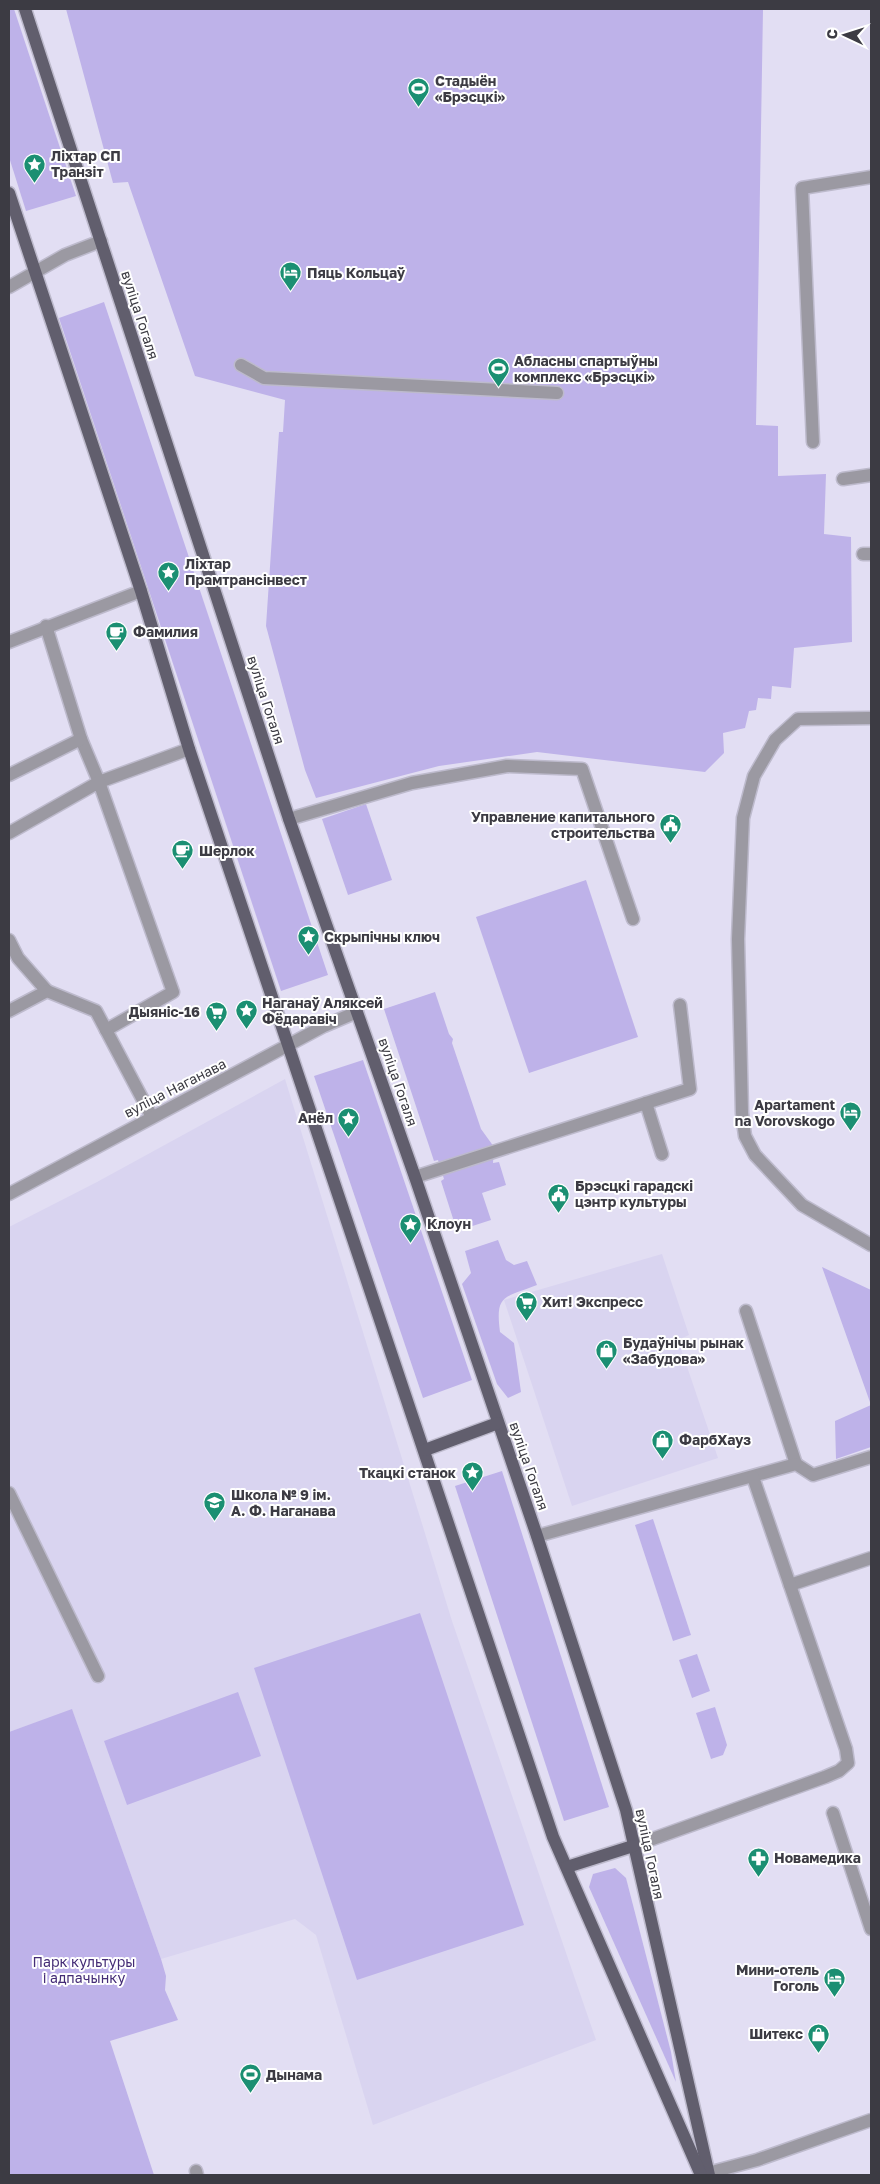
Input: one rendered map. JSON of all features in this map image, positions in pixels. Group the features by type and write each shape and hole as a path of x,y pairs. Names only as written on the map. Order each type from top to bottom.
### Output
{"main road":[{"name":"вуліца Гогаля","path":"25,9 290,819 415,1176 537,1536 626,1810 706,2175"},
{"path":"9,193 141,591 189,749 553,1837 706,2175"},
{"path":"425,1450 498,1423"},
{"path":"567,1867 633,1846"}],"street":[{"path":"813,442 802,188 871,177"},
{"path":"9,287 35,270 65,255 101,242"},
{"path":"241,364 264,378 557,393"},
{"path":"843,478 871,476"},
{"path":"9,642 46,626 141,591"},
{"path":"46,626 81,739 99,782 173,992 106,1030"},
{"path":"871,718 798,719 775,740 754,776 744,818 738,939 742,1113 745,1136 755,1155 802,1205 871,1245"},
{"path":"9,775 81,739"},
{"path":"9,833 99,782 189,749"},
{"path":"290,819 412,783 507,766 582,769 634,919"},
{"path":"9,940 18,958 47,991 96,1012 152,1117"},
{"path":"9,1011 47,991"},
{"path":"415,1176 690,1089 680,1005"},
{"name":"вуліца Наганава","path":"9,1194 324,1026 357,1012"},
{"path":"646,1103 662,1154"},
{"path":"746,1311 796,1464 812,1475 871,1456"},
{"path":"537,1536 796,1464"},
{"path":"633,1846 825,1777 839,1771 848,1763 846,1749 753,1477"},
{"path":"9,1492 98,1676"},
{"path":"790,1585 871,1558"},
{"path":"833,1813 871,1929"},
{"path":"706,2175 757,2160 871,2120"}],"shaded area":[{"name":"Школа № 9 ім. А. Ф. Наганава","path":"285,1079 452,1621 596,2040 373,2125 316,1935 295,1919 161,1959 72,1710 9,1732 9,1227 97,1182"},
{"name":"Будаўнічы рынак «Забудова»","path":"662,1254 689,1335 678,1340 718,1458 572,1506 504,1300"}],"green space":[{"path":"9,9 14,9 76,196 26,211 9,157"},
{"name":"Абласны спартыўны комплекс «Брэсцкі»","path":"66,9 763,9 756,425 778,426 778,476 826,474 824,534 851,537 852,642 794,648 791,688 772,686 771,699 758,698 756,710 749,711 745,728 723,733 724,753 705,772 537,752 439,766 316,798 305,770 266,626 279,432 283,432 285,400 195,376 128,182 113,183"},
{"path":"104,302 328,975 281,991 59,318"},
{"path":"366,804 392,880 348,895 322,819"},
{"path":"586,880 638,1037 529,1073 476,917"},
{"path":"435,992 449,1034 453,1039 452,1043 481,1129 494,1147 493,1163 499,1162 506,1185 482,1193 491,1220 457,1231 441,1181 444,1179 438,1160 434,1161 384,1009"},
{"path":"363,1060 472,1380 423,1398 314,1076"},
{"path":"498,1240 506,1260 514,1265 527,1261 537,1285 504,1299 499,1310 500,1332 514,1343 521,1392 508,1398 497,1384 462,1284 471,1273 465,1251"},
{"path":"822,1267 871,1290 871,1405"},
{"path":"871,1405 871,1447 836,1459 835,1421"},
{"path":"502,1471 609,1807 564,1821 455,1486"},
{"path":"653,1519 691,1635 673,1641 635,1525"},
{"path":"420,1613 524,1925 357,1980 254,1668"},
{"path":"697,1654 710,1691 692,1698 679,1660"},
{"path":"238,1692 261,1756 127,1805 104,1741"},
{"path":"715,1707 727,1745 723,1755 711,1759 696,1713"},
{"name":"Парк культуры і адпачынку","path":"72,1709 161,1959 166,1976 165,1990 178,2020 110,2041 154,2175 9,2175 9,1732"},
{"path":"615,1868 626,1878 671,2052 676,2082 589,1887 593,1874"}],"place":[{"name":"Стадыён «Брэсцкі»","path":"419,108"},
{"name":"Ліхтар СП Транзіт","path":"35,183"},
{"name":"Пяць Кольцаў","path":"291,292"},
{"name":"Абласны спартыўны комплекс «Брэсцкі»","path":"498,388"},
{"name":"Ліхтар Прамтрансінвест","path":"169,591"},
{"name":"Фамилия","path":"117,651"},
{"name":"Управление капитального строительства","path":"671,844"},
{"name":"Шерлок","path":"183,870"},
{"name":"Скрыпічны ключ","path":"308,956"},
{"name":"Наганаў Аляксей Фёдаравіч","path":"246,1030"},
{"name":"Дыяніс-16","path":"216,1031"},
{"name":"Apartament na Vorovskogo","path":"851,1132"},
{"name":"Анёл","path":"349,1137"},
{"name":"Брэсцкі гарадскі цэнтр культуры","path":"559,1213"},
{"name":"Клоун","path":"411,1243"},
{"name":"Хит! Экспресс","path":"526,1321"},
{"name":"Будаўнічы рынак «Забудова»","path":"607,1370"},
{"name":"ФарбХауз","path":"663,1459"},
{"name":"Ткацкі станок","path":"472,1492"},
{"name":"Школа № 9 ім. А. Ф. Наганава","path":"215,1522"},
{"name":"Новамедика","path":"758,1877"},
{"name":"Мини-отель Гоголь","path":"835,1997"},
{"name":"Шитекс","path":"819,2053"},
{"name":"Дынама","path":"250,2094"}]}
